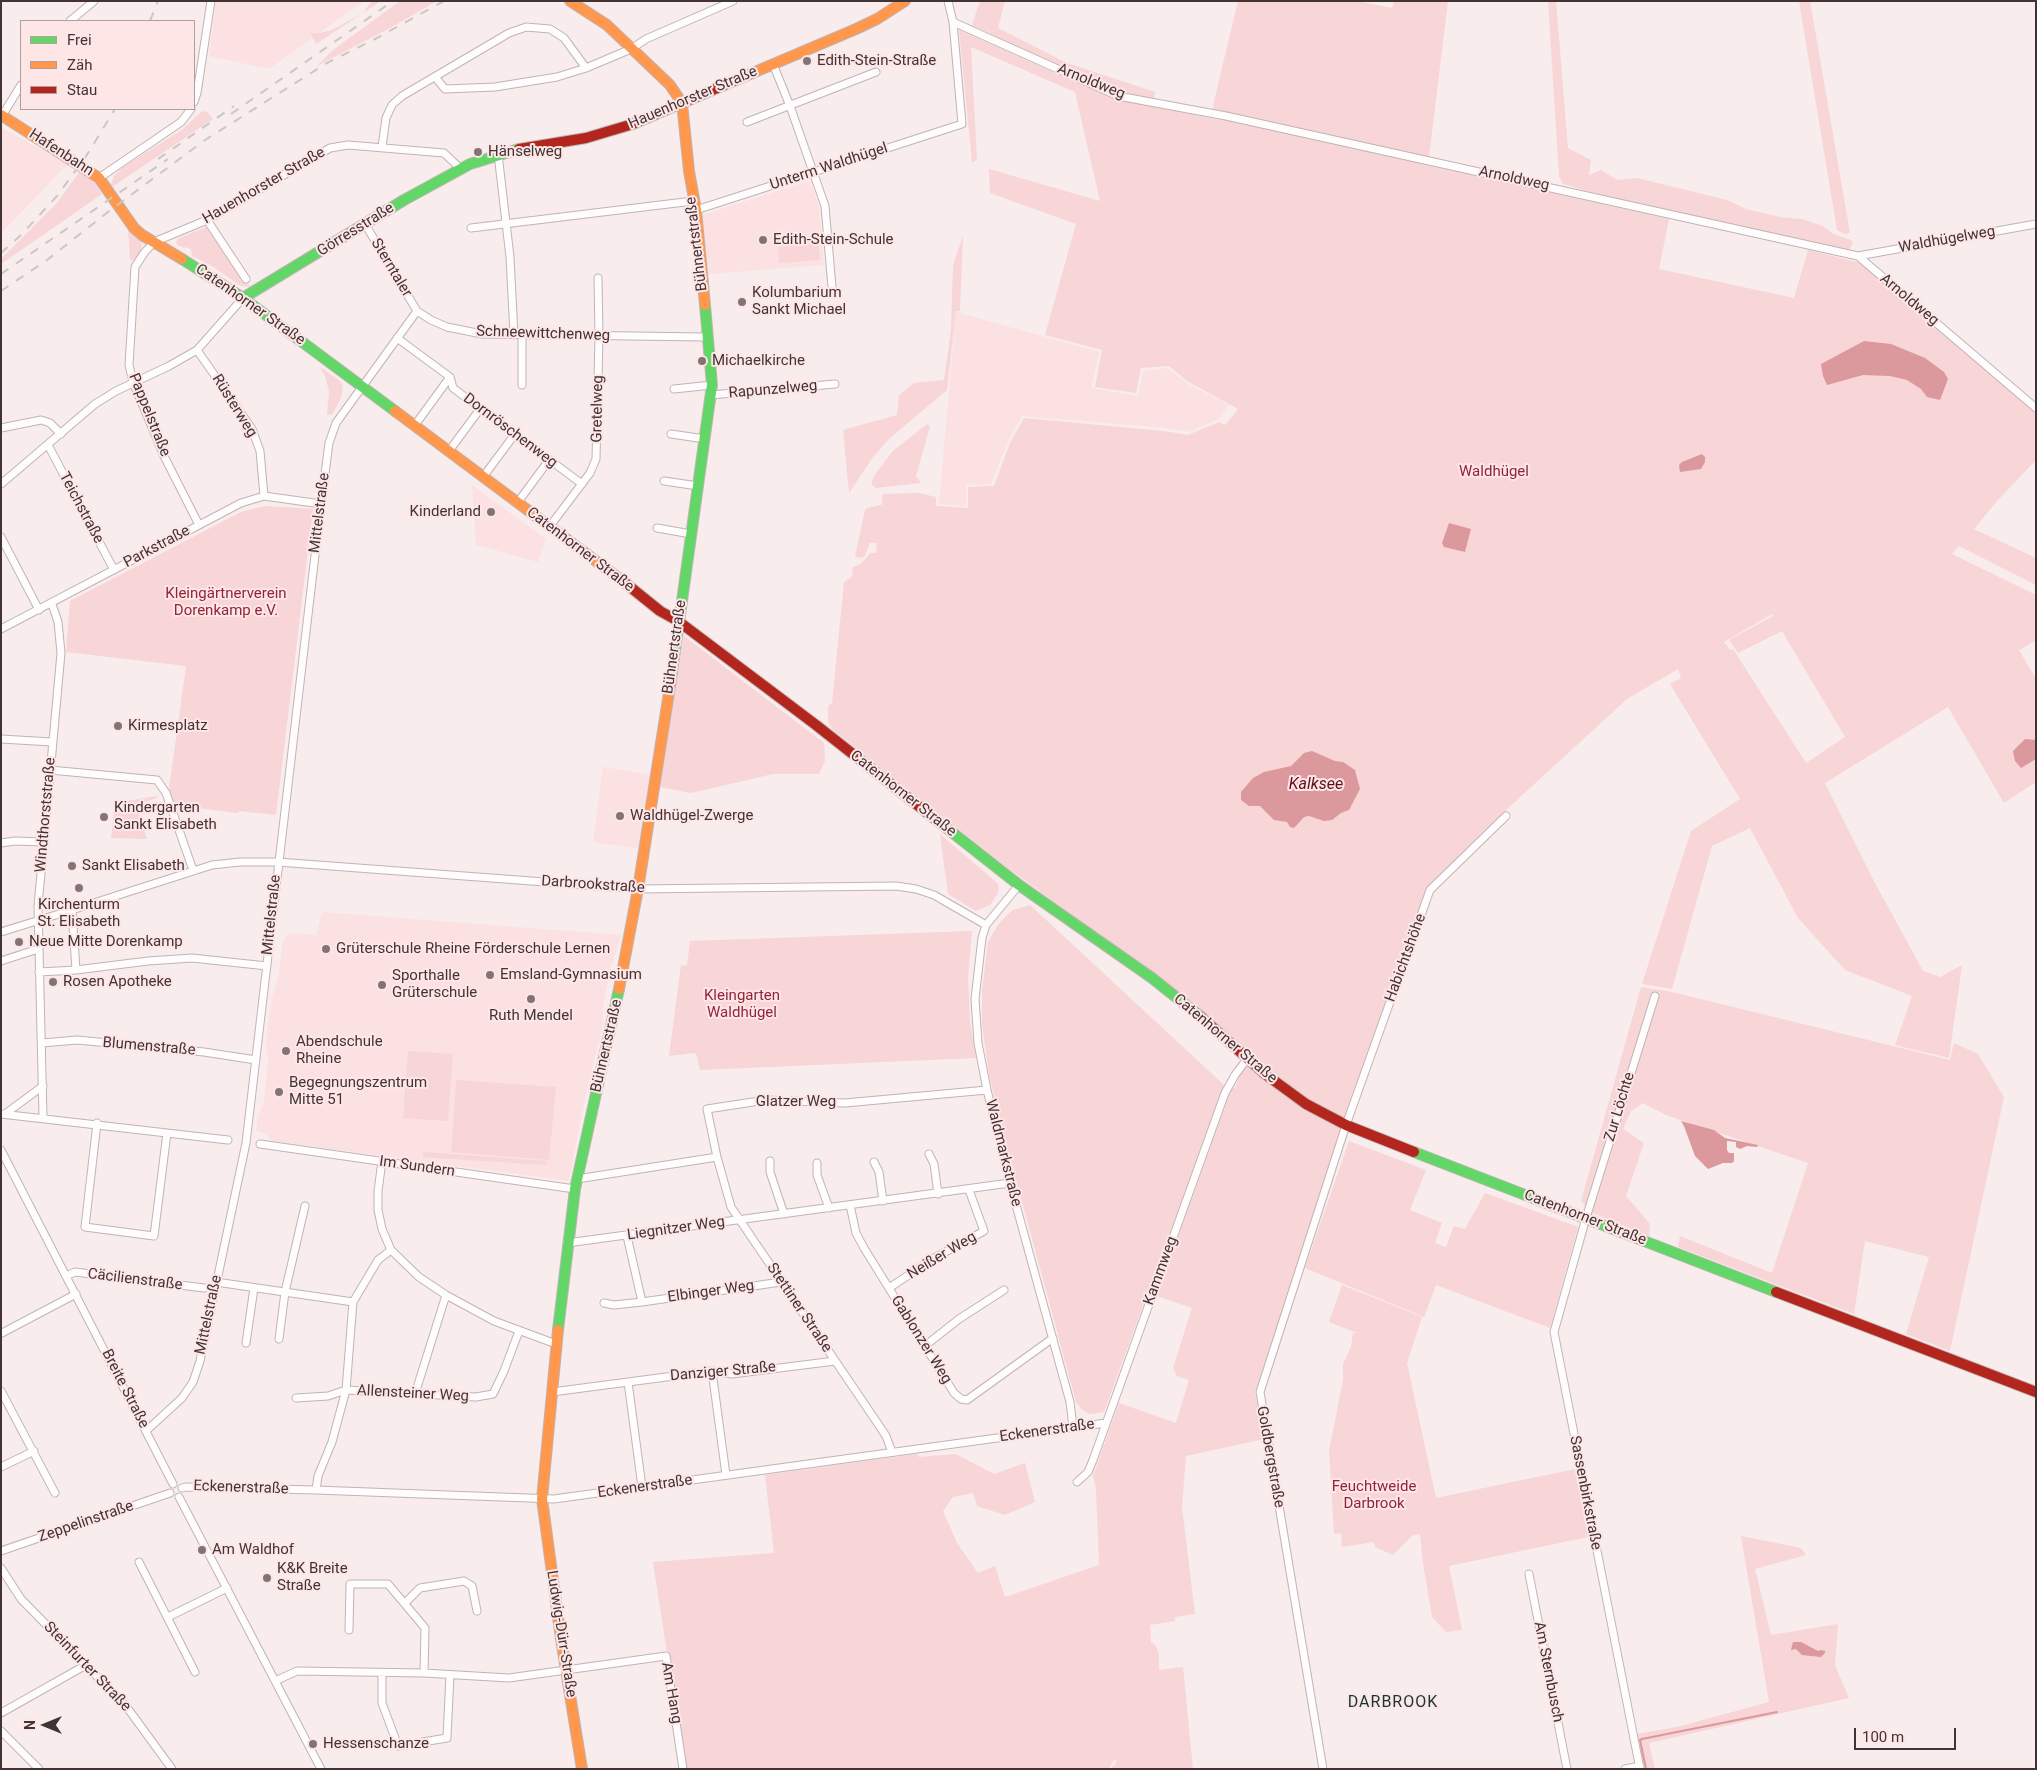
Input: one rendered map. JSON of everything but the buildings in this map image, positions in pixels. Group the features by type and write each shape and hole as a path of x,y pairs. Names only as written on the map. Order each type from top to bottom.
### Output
{"street":[{"path":"71,20 94,1"},
{"path":"195,99 211,1"},
{"path":"570,1 607,25 670,85 682,103"},
{"path":"435,77 445,89 496,87 557,77 586,68 631,49 646,39 733,1"},
{"name":"Hauenhorster Straße","path":"154,242 208,220 330,148 348,145 444,153 465,166 498,154 527,147 586,138 614,130 682,103 870,23 905,1"},
{"path":"948,1 953,22"},
{"name":"Unterm Waldhügel","path":"506,224 695,206 814,172 962,124 953,22"},
{"name":"Arnoldweg","path":"953,22 1118,96 1245,120 1858,256 2036,408"},
{"path":"382,147 386,118 392,105 402,96 510,33 526,27 550,29 564,38 586,68"},
{"path":"773,64 790,106 825,206 832,287"},
{"path":"747,122 876,72"},
{"path":"2,115 20,87"},
{"name":"Bühnertstraße","path":"542,1499 556,1344 576,1184 614,1014 638,889 711,390 695,206 682,103"},
{"path":"98,178 181,122 190,110"},
{"name":"Hafenbahn","path":"2,115 98,178 134,228 154,242"},
{"path":"498,154 506,224 514,335"},
{"name":"Görresstraße","path":"244,298 404,200 465,166"},
{"name":"Catenhorner Straße","path":"208,220 246,279"},
{"name":"Sterntaler","path":"365,224 417,311"},
{"path":"471,228 506,224"},
{"name":"Waldhügelweg","path":"1858,256 2036,224"},
{"name":"Catenhorner Straße","path":"154,242 244,298 550,526 660,611 678,621 816,725 1019,885 1152,978 1200,1016 1265,1074 1306,1104 1346,1125 2036,1392"},
{"name":"Pappelstraße","path":"154,242 144,253 135,268 129,366 133,382 164,456 199,525"},
{"name":"Gretelweg","path":"550,526 582,484 596,459 599,337 598,278"},
{"path":"1,484 95,404 133,382 170,366 197,350 244,298"},
{"path":"361,386 417,311"},
{"name":"Schneewittchenweg","path":"417,311 447,327 482,334 707,337"},
{"path":"522,335 522,385"},
{"name":"Dornröschenweg","path":"397,338 450,377 453,388 582,484"},
{"name":"Rüsterweg","path":"197,350 252,429 260,451 264,496"},
{"path":"415,425 450,377"},
{"name":"Rapunzelweg","path":"711,390 835,384"},
{"name":"Mittelstraße","path":"146,1431 182,1398 193,1382 200,1361 246,1143 321,504 332,432 340,416 361,386"},
{"path":"674,389 711,390"},
{"path":"449,451 480,409"},
{"path":"1,428 41,420 50,423 61,434"},
{"path":"483,477 514,434"},
{"path":"671,434 704,439"},
{"name":"Teichstraße","path":"48,445 114,570"},
{"name":"Catenhorner Straße","path":"518,502 549,460"},
{"path":"664,480 698,486"},
{"name":"Parkstraße","path":"1,629 52,604 241,503 264,496 321,504"},
{"path":"656,528 691,534"},
{"path":"1,537 39,610"},
{"name":"Windthorststraße","path":"43,1118 38,920 43,842 61,654 58,622 52,604"},
{"path":"1,739 52,742"},
{"path":"50,770 157,780 166,793 193,870"},
{"name":"Habichtshöhe","path":"1346,1125 1430,890 1506,816"},
{"path":"1,843 15,841 43,842"},
{"name":"Darbrookstraße","path":"1,932 193,870 212,865 240,862 278,862 638,889 902,887 934,894 986,926"},
{"name":"Waldmarkstraße","path":"1019,885 986,926 982,938 975,999 978,1043 987,1090 1010,1183 1070,1402 1073,1427"},
{"path":"72,910 76,970"},
{"path":"1,961 38,949"},
{"path":"39,972 192,958 267,966"},
{"name":"Zur Löchte","path":"1586,1218 1655,996"},
{"name":"Blumenstraße","path":"42,1043 77,1040 204,1052 256,1060"},
{"name":"Kammweg","path":"1077,1482 1088,1472 1225,1094 1235,1075 1248,1059"},
{"path":"3,1114 43,1086"},
{"name":"Glatzer Weg","path":"718,1158 707,1109 766,1100 846,1102 987,1090"},
{"path":"3,1114 97,1123 228,1140"},
{"path":"97,1123 85,1227 154,1236 167,1133"},
{"name":"Goldbergstraße","path":"1323,1769 1260,1392 1346,1125"},
{"name":"Im Sundern","path":"260,1144 382,1162 576,1184"},
{"name":"Breite Straße","path":"1,1150 173,1484"},
{"path":"929,1154 934,1164 938,1194"},
{"path":"576,1184 718,1158"},
{"name":"Stettiner Straße","path":"718,1158 731,1207 886,1436 892,1452"},
{"path":"770,1161 770,1172 784,1214"},
{"path":"382,1162 378,1210 382,1229 391,1250 419,1277 446,1295 494,1322 556,1344"},
{"path":"874,1162 879,1172 883,1201"},
{"path":"817,1163 816,1175 829,1208"},
{"name":"Liegnitzer Weg","path":"567,1244 1010,1183"},
{"name":"Neißer Weg","path":"889,1288 936,1257 984,1230 969,1190"},
{"name":"Gablonzer Weg","path":"850,1205 856,1232 954,1393 961,1399 967,1400 1053,1338"},
{"path":"279,1339 285,1292 305,1206"},
{"name":"Sassenbirkstraße","path":"1586,1218 1554,1332 1640,1767"},
{"path":"627,1236 642,1302"},
{"path":"316,1490 318,1476 332,1442 346,1390 347,1357 353,1302 378,1260 391,1250"},
{"name":"Cäcilienstraße","path":"66,1276 75,1272 204,1288"},
{"path":"216,1282 353,1302"},
{"name":"Elbinger Weg","path":"604,1303 614,1305 642,1302 781,1282"},
{"path":"246,1343 254,1288"},
{"path":"926,1345 959,1319 1004,1290"},
{"path":"2,1333 76,1294"},
{"path":"415,1394 446,1295"},
{"name":"Allensteiner Weg","path":"296,1398 328,1396 346,1390 476,1398 493,1394 504,1371 518,1331"},
{"name":"Danziger Straße","path":"552,1392 712,1370 732,1374 835,1361"},
{"path":"712,1370 726,1475"},
{"path":"628,1382 642,1487"},
{"path":"1,1391 55,1493"},
{"name":"Eckenerstraße","path":"182,1488 316,1490 554,1499 1106,1423"},
{"path":"1,1467 34,1451"},
{"path":"173,1484 179,1484 182,1488 182,1493 179,1496 174,1497 170,1493 170,1488 173,1484"},
{"name":"Zeppelinstraße","path":"1,1551 170,1493"},
{"path":"179,1496 321,1769"},
{"name":"Ludwig-Dürr-Straße","path":"542,1499 560,1639 567,1670 582,1769"},
{"path":"139,1562 196,1672"},
{"name":"Steinfurter Straße","path":"1,1568 21,1599 126,1706 172,1769"},
{"name":"Am Sternbusch","path":"1530,1574 1567,1769"},
{"path":"405,1602 420,1588 464,1581 472,1586 476,1611"},
{"path":"349,1630 350,1584 388,1584 425,1628 424,1673"},
{"path":"168,1617 226,1588"},
{"name":"Am Hang","path":"567,1670 666,1656 683,1769"},
{"path":"1,1713 86,1665"},
{"path":"275,1681 297,1671 424,1673 509,1678 567,1670"},
{"path":"382,1673 382,1703 398,1746 447,1738 450,1675"},
{"path":"1,1731 39,1769"},
{"path":"1624,1769 1640,1767"}],"shaded area":[{"path":"216,1 364,1 269,69 209,56"},
{"path":"1,127 68,164 1,233"},
{"name":"Edith-Stein-Schule","path":"810,181 819,207 824,265 708,274 702,215"},
{"path":"956,312 1099,352 1091,388 1138,396 1143,371 1168,368 1186,383 1229,405 1219,419 1188,432 1166,428 1022,416 1008,441 991,484 966,485 966,506 939,504"},
{"name":"Kinderland","path":"472,485 546,539 538,562 476,545"},
{"name":"Waldhügel-Zwerge","path":"603,767 650,775 638,848 593,842"},
{"path":"322,912 621,935 611,966 603,1005 603,1023 581,1117 569,1181 272,1141 266,1134 256,1131 258,1117 264,1101 268,1061 266,1042 283,940 291,933 316,935"}],"green space":[{"path":"372,1 381,1 363,13"},
{"path":"400,1 437,1 317,66 333,50"},
{"path":"980,1 1005,1 998,28 1067,63 1155,92 1154,100 1118,94 972,25"},
{"name":"Waldhügel","path":"1238,1 1357,1 1392,8 1394,1 1448,1 1429,157 1427,157 1426,165 1669,219 1659,269 1794,298 1808,250 1861,263 2034,410 2036,413 2036,460 1997,501 1974,529 2036,558 2036,585 1959,546 1952,554 2036,595 2036,640 2019,650 2036,679 2036,782 2004,803 1948,707 1825,783 1875,883 1923,971 1940,977 1962,965 1949,1058 1895,1045 1912,996 1845,970 1798,918 1750,828 1712,846 1672,989 1642,984 1691,831 1740,799 1670,684 1681,678 1678,669 1627,699 1506,810 1510,816 1428,889 1348,1115 1345,1115 1326,1182 1255,1392 1264,1439 1186,1456 1182,1507 1195,1614 1175,1617 1175,1621 1150,1625 1151,1642 1156,1646 1159,1654 1159,1670 1183,1667 1193,1769 1111,1769 1117,1761 1114,1760 1109,1769 685,1769 653,1562 774,1553 765,1475 917,1454 919,1457 956,1454 994,1474 1025,1463 1035,1502 1005,1515 977,1506 973,1493 953,1497 943,1511 957,1543 978,1573 995,1566 1005,1597 1099,1565 1096,1489 1093,1476 1119,1403 1176,1423 1189,1380 1177,1376 1173,1368 1192,1308 1157,1296 1232,1087 1235,1088 1248,1055 1194,1003 1005,866 832,729 828,721 828,706 832,703 844,582 852,577 853,567 861,564 870,553 876,553 877,543 870,543 864,557 859,558 855,556 865,510 884,504 882,503 882,496 884,494 919,493 936,497 936,506 968,508 968,487 994,486 1010,443 1024,418 1164,431 1188,435 1219,422 1225,425 1238,409 1187,381 1169,366 1141,368 1136,393 1095,387 1102,350 1045,335 1076,224 990,193 989,169 1100,201 1075,92 971,47 977,160 972,162 959,30 1080,84 1079,81 1120,99 1219,120 1221,113 1212,110","holes":["1772,614 1773,616 1729,640 1738,653 1782,631 1845,737 1806,763 1733,649 1730,650 1724,642"]},
{"path":"1548,1 1556,1 1568,148 1591,160 1589,175 1601,170 1617,180 1637,178 1727,200 1746,209 1780,217 1802,219 1823,226 1833,234 1851,240 1853,242 1849,250 1612,198 1563,184 1559,176"},
{"path":"1799,1 1810,1 1850,233 1845,234 1837,230"},
{"path":"362,13 316,44 310,33 332,30"},
{"path":"206,111 213,119 112,187 111,184 114,176 122,168 183,129 201,112"},
{"path":"80,171 93,181 102,194 1,264 1,259 57,203"},
{"path":"206,227 244,283 247,282 250,287 241,286 212,266 192,256 191,249 177,245 178,239"},
{"path":"128,229 142,242 141,251 134,260 130,260"},
{"path":"963,235 960,311 956,311 947,390 890,438 873,457 849,493 843,430 897,415 899,395 914,383 944,380 951,330 953,266"},
{"path":"818,243 820,260 779,263 778,247"},
{"path":"320,367 339,380 343,386 341,398 332,415 327,414 329,391 325,376"},
{"path":"927,424 930,426 916,476 921,483 876,488 872,485 876,473 892,452"},
{"name":"Kleingärtnerverein Dorenkamp e.V.","path":"265,506 313,509 276,815 239,811 238,813 173,805 169,789 186,666 66,652 70,601 241,512"},
{"path":"684,636 824,743 825,761 819,774 773,774 691,793 660,787"},
{"path":"156,796 157,798 136,805 147,839 111,838 115,803"},
{"path":"940,834 999,886 998,893 990,905 976,911 948,894"},
{"path":"1030,905 1224,1085 1104,1412 1089,1414 1082,1410 1076,1402 1000,1120 989,1075 982,1024 982,991 988,942 999,923 1013,910"},
{"name":"Kleingarten Waldhügel","path":"972,931 968,978 970,1021 976,1058 700,1070 696,1053 669,1056 681,965 687,966 690,941"},
{"path":"1641,987 1672,992 1950,1060 1954,1043 1978,1054 2004,1097 1950,1351 1906,1334 1929,1257 1865,1241 1854,1314 1678,1247 1680,1236 1772,1273 1808,1163 1666,1115 1643,1103 1631,1111 1623,1129 1644,1143 1626,1196 1650,1224 1649,1236 1593,1213 1581,1201"},
{"path":"408,1051 453,1054 448,1121 403,1118"},
{"path":"456,1080 556,1087 549,1160 451,1152"},
{"path":"1349,1141 1426,1170 1410,1210 1442,1223 1435,1243 1446,1247 1454,1226 1465,1229 1485,1193 1578,1227 1550,1328 1436,1285 1424,1317 1305,1268"},
{"path":"423,1152 546,1161 546,1165 423,1157"},
{"name":"Feuchtweide Darbrook","path":"1342,1285 1422,1317 1407,1363 1436,1498 1575,1469 1588,1537 1449,1566 1462,1630 1446,1632 1432,1617 1420,1534 1413,1535 1393,1555 1375,1547 1374,1542 1342,1547 1341,1533 1334,1534 1329,1451 1343,1380 1343,1364 1351,1347 1353,1333 1357,1333 1329,1322"},
{"path":"1741,1536 1801,1548 1806,1555 1755,1569 1771,1635 1838,1624 1835,1665 1849,1698 1649,1743 1655,1769 1643,1769 1637,1734 1681,1726 1769,1702"}],"water":[{"path":"1864,341 1891,344 1925,358 1944,372 1948,379 1940,400 1927,397 1921,389 1907,380 1890,376 1863,375 1827,385 1821,364"},
{"path":"1702,454 1705,457 1705,462 1701,469 1680,472 1679,465 1682,462"},
{"path":"1449,523 1471,529 1465,552 1444,547 1442,543"},
{"path":"2025,739 2036,740 2036,759 2021,768 2015,761 2013,751"},
{"name":"Kalksee","path":"1312,751 1335,761 1343,762 1355,770 1360,789 1349,810 1332,820 1324,821 1309,816 1304,817 1294,828 1290,827 1287,822 1274,820 1260,806 1249,806 1241,800 1241,792 1253,778 1264,772 1291,766 1304,753"},
{"path":"1681,1121 1714,1130 1725,1138 1758,1145 1757,1147 1747,1146 1740,1149 1736,1147 1736,1142 1727,1141 1727,1150 1729,1153 1734,1153 1734,1161 1708,1169 1695,1156"},
{"path":"1793,1642 1801,1642 1818,1651 1825,1651 1825,1653 1821,1657 1802,1655 1796,1649 1791,1650"}],"waterway":[{"path":"1646,1769 1640,1740 1642,1739 1777,1712"}],"railway":[{"path":"150,20 158,1"},
{"path":"231,114 393,1"},
{"path":"1,291 47,260 205,140 327,63 444,1"},
{"path":"158,159 234,106"},
{"path":"1,253 21,235 57,196 85,158 114,110"},
{"path":"1,274 168,159"}],"traffic: fast":[{"path":"243,298 404,200 470,164 519,149"},
{"path":"182,259 243,298 395,411"},
{"path":"671,680 712,385 705,305"},
{"path":"944,826 1019,885 1152,978 1201,1017"},
{"path":"558,1330 575,1189 619,989"},
{"path":"1414,1152 1776,1292"}],"traffic: slow":[{"path":"570,1 607,25 670,85 682,103 689,171 696,210 705,305"},
{"path":"736,80 856,29 877,19 905,1"},
{"path":"1,115 99,178 134,228 142,235 182,259"},
{"path":"395,411 624,582"},
{"path":"619,989 638,889 671,680"},
{"path":"558,1330 542,1499 561,1639 582,1769"}],"traffic: jam":[{"path":"519,149 586,138 633,124 736,80"},
{"path":"624,582 660,611 678,621 816,725 944,826"},
{"path":"1201,1017 1265,1074 1306,1104 1346,1125 1414,1152"},
{"path":"1776,1292 2036,1392"}],"place":[{"name":"Edith-Stein-Straße","path":"807,61"},
{"name":"Hänselweg","path":"478,152"},
{"name":"Edith-Stein-Schule","path":"763,240"},
{"name":"Kolumbarium Sankt Michael","path":"742,302"},
{"name":"Michaelkirche","path":"702,361"},
{"name":"Kinderland","path":"491,512"},
{"name":"Kirmesplatz","path":"118,726"},
{"name":"Waldhügel-Zwerge","path":"620,816"},
{"name":"Kindergarten Sankt Elisabeth","path":"104,817"},
{"name":"Sankt Elisabeth","path":"72,866"},
{"name":"Kirchenturm St. Elisabeth","path":"79,888"},
{"name":"Neue Mitte Dorenkamp","path":"19,942"},
{"name":"Grüterschule Rheine Förderschule Lernen","path":"326,949"},
{"name":"Emsland-Gymnasium","path":"490,975"},
{"name":"Rosen Apotheke","path":"53,982"},
{"name":"Sporthalle Grüterschule","path":"382,985"},
{"name":"Ruth Mendel","path":"531,999"},
{"name":"Abendschule Rheine","path":"286,1051"},
{"name":"Begegnungszentrum Mitte 51","path":"279,1092"},
{"name":"Am Waldhof","path":"202,1550"},
{"name":"K&K Breite Straße","path":"267,1578"},
{"name":"Hessenschanze","path":"313,1744"}],"district":[{"name":"DARBROOK","path":"1393,1703"}]}
